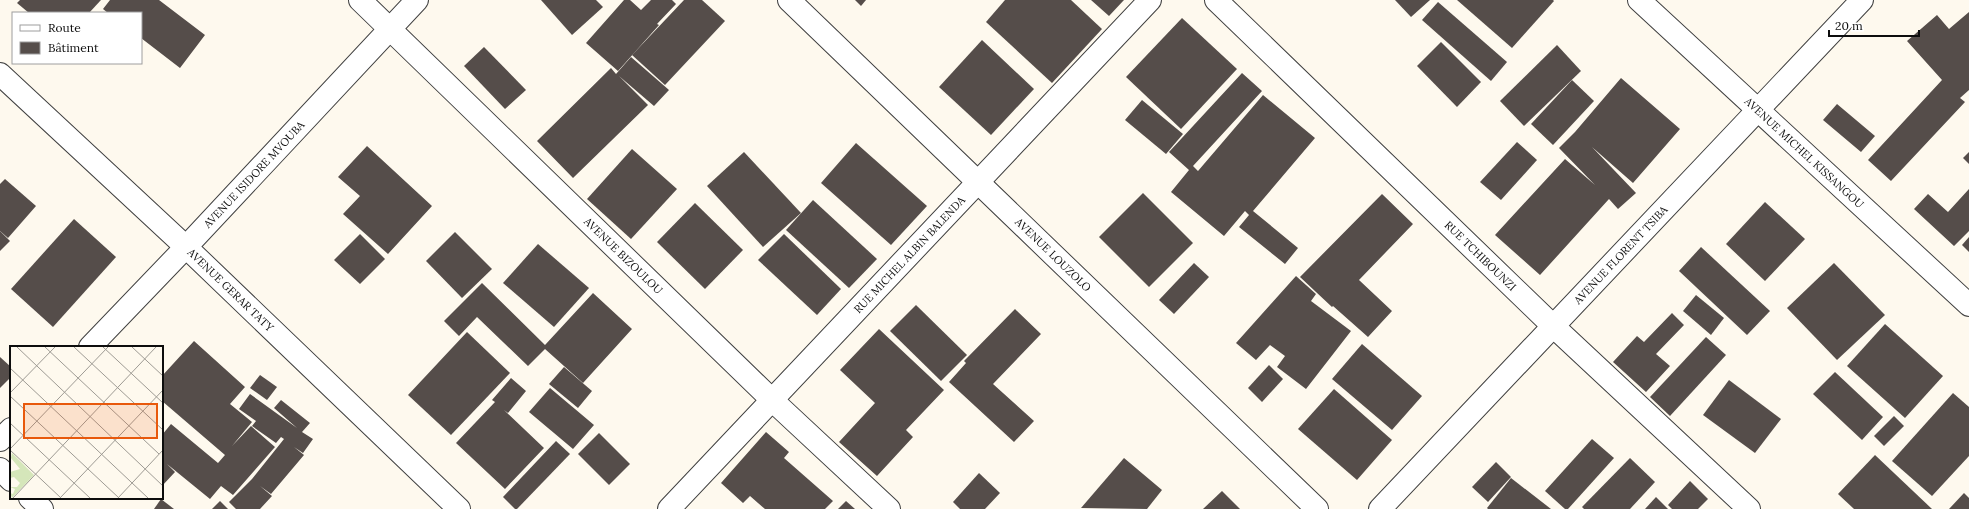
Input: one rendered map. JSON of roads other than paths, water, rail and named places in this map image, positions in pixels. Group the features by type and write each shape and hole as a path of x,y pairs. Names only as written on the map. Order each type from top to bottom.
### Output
{"street":[{"name":"AVENUE BIZOULOU","path":"360,0 772,400 889,509"},
{"name":"AVENUE ISIDORE MVOUBA","path":"91,346 186,247 417,0"},
{"name":"AVENUE LOUZOLO","path":"789,0 1317,509"},
{"name":"RUE MICHEL ALBIN BALENDA","path":"669,509 1150,0"},
{"name":"RUE TCHIBOUNZI","path":"1216,0 1552,325 1748,509"},
{"name":"AVENUE MICHEL KISSANGOU","path":"1638,0 1969,305"},
{"name":"AVENUE FLORENT TSIBA","path":"1380,509 1552,325 1862,0"},
{"name":"AVENUE GERAR TATY","path":"0,74 186,247 459,509"},
{"path":"0,440 10,430"},
{"path":"0,470 10,479"},
{"path":"31,499 42,509"}]}
